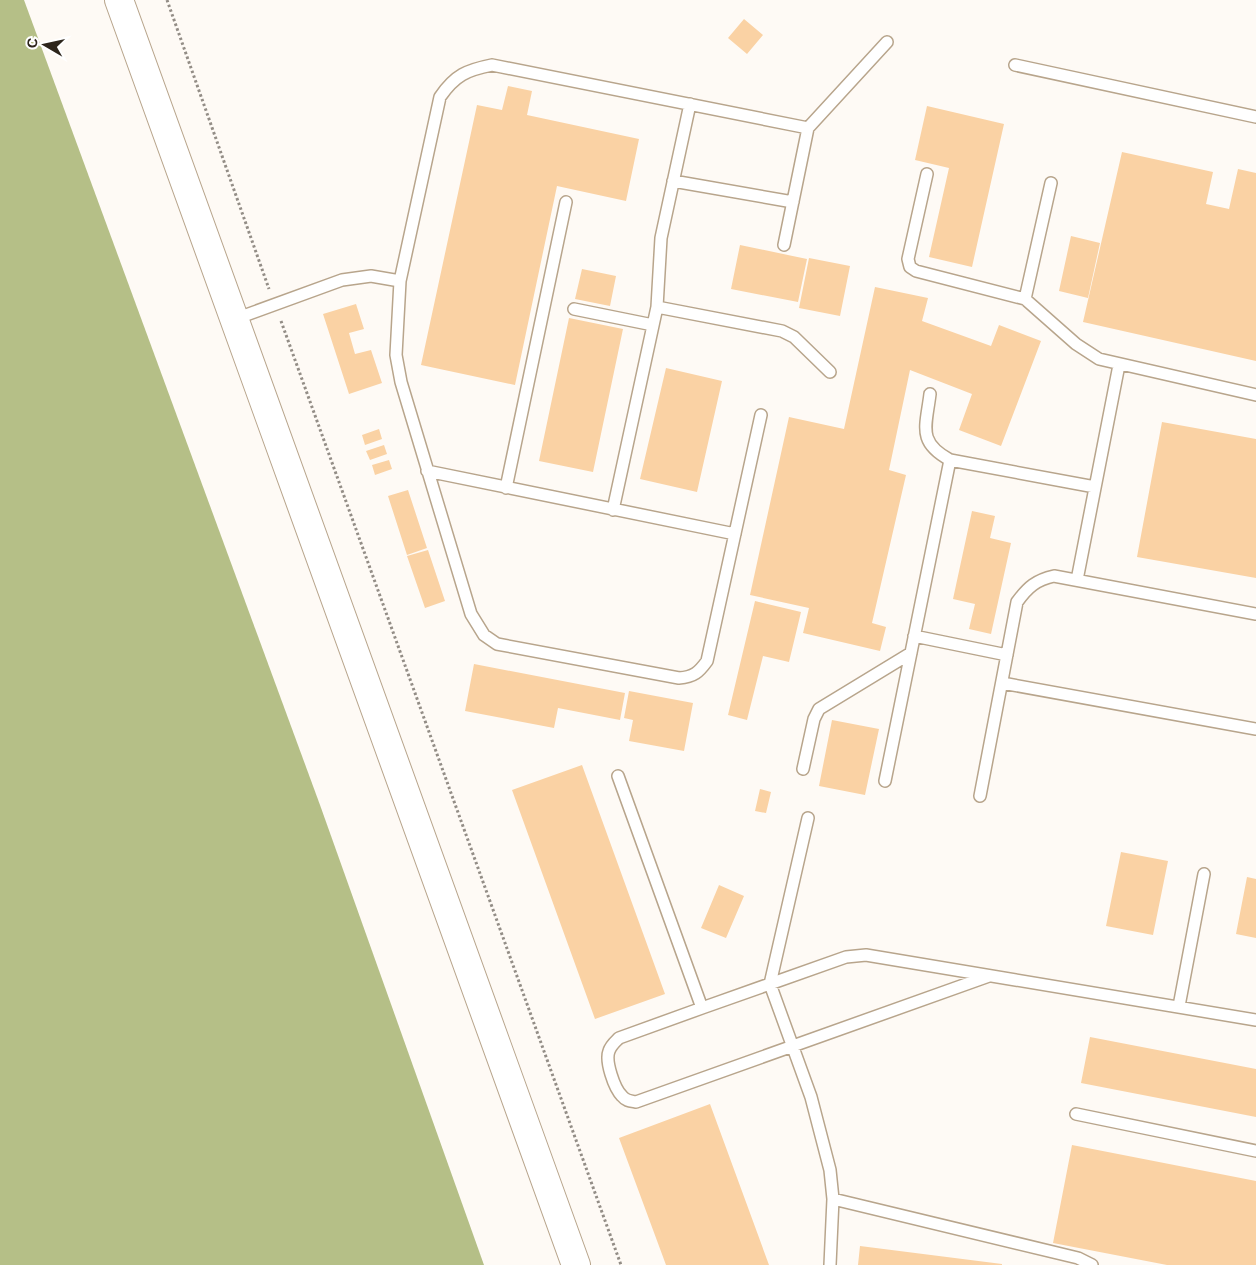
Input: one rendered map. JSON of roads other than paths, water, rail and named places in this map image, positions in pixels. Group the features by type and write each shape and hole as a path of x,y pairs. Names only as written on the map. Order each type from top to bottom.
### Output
{"main road":[{"path":"119,0 576,1265"}],"lane":[{"path":"784,245 808,128 887,42"},
{"path":"1015,65 1256,116"},
{"path":"761,415 707,661 700,670 691,677 679,678 497,644 484,635 471,614 426,471 401,382 396,355 400,281 440,97 451,82 471,69 492,66 808,128"},
{"path":"613,510 657,307 661,238 690,104"},
{"path":"927,174 908,259 910,267 916,271 1025,298 1086,352 1099,359 1256,395"},
{"path":"673,181 793,202"},
{"path":"1025,298 1051,183"},
{"path":"506,488 566,202"},
{"path":"235,319 342,280 359,277 400,281"},
{"path":"657,307 782,332 794,337 830,372"},
{"path":"574,309 653,325"},
{"path":"1077,580 1119,365"},
{"path":"930,394 926,431 928,442 935,452 950,460 1095,487"},
{"path":"884,781 950,460"},
{"path":"426,471 735,534"},
{"path":"980,796 1017,602 1026,588 1038,580 1054,576 1256,614"},
{"path":"914,636 1007,655"},
{"path":"803,769 814,719 819,709 911,653"},
{"path":"1002,683 1256,729"},
{"path":"618,776 702,1008"},
{"path":"808,818 770,984 811,1097 830,1170 832,1199 830,1265"},
{"path":"1180,1006 1204,874"},
{"path":"991,975 636,1102 623,1098 619,1092 608,1060 608,1052 619,1038 846,957 866,955 991,975 1180,1006 1256,1020"},
{"path":"1076,1114 1256,1151"},
{"path":"832,1199 1078,1258 1092,1265"}]}
